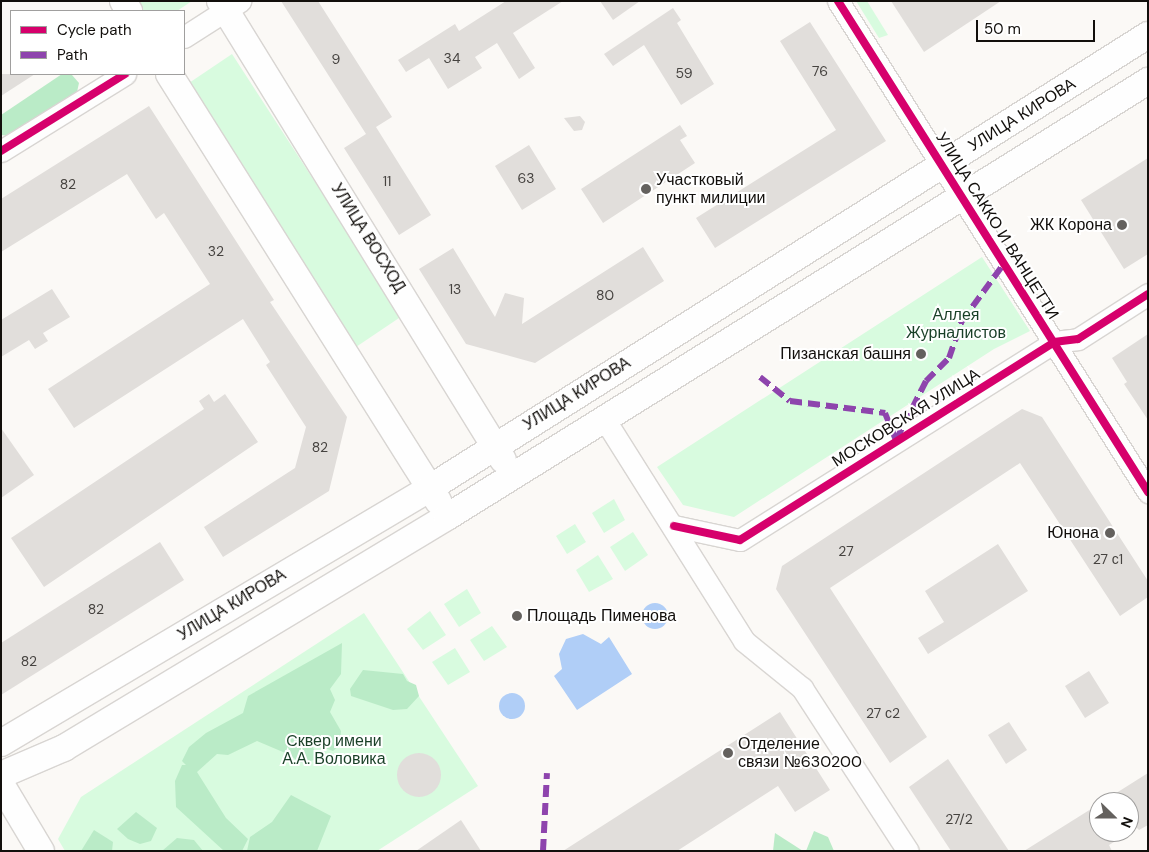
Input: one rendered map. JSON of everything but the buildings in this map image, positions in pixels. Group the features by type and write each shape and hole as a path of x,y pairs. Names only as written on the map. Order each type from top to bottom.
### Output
{"main road":[{"name":"УЛИЦА ВОСХОД","path":"229,4 514,477"},
{"name":"УЛИЦА КИРОВА","path":"1,743 430,488 1148,35"},
{"path":"170,75 447,517"},
{"path":"1,774 64,748 514,477 1148,81"},
{"path":"1,784 41,851"}],"street":[{"name":"УЛИЦА САККО И ВАНЦЕТТИ","path":"838,1 963,197 985,238 1054,342 1148,492"},
{"path":"185,36 229,4"},
{"path":"1,151 123,75"},
{"name":"МОСКОВСКАЯ УЛИЦА","path":"674,526 740,540 1054,342 1078,338 1148,294"},
{"path":"605,420 674,526 744,641 802,688 908,851"}],"green space":[{"path":"138,1 192,1 178,10 143,10"},
{"path":"856,1 867,1 888,35 879,38"},
{"path":"232,54 402,316 356,347 186,85"},
{"path":"61,75 72,75 79,83 77,92 10,136 1,135 1,115"},
{"name":"Аллея Журналистов","path":"982,257 1030,331 994,349 734,517 683,505 657,467"},
{"path":"614,499 625,520 604,533 592,513"},
{"path":"575,524 586,542 567,554 556,536"},
{"path":"633,532 648,555 625,571 610,547"},
{"path":"598,555 613,579 589,592 576,570"},
{"path":"467,589 481,613 459,627 444,604"},
{"path":"430,611 446,635 423,650 407,629"},
{"name":"Cквер имени А.А. Воловика","path":"364,613 478,786 377,851 65,851 58,839 81,797"},
{"path":"492,626 507,647 484,661 470,640"},
{"path":"342,643 341,674 330,689 335,700 330,712 341,731 340,745 333,751 311,743 317,756 314,760 300,763 290,755 257,741 228,755 217,754 197,772 226,818 248,839 242,851 224,851 176,807 175,781 182,765 186,765 182,761 189,747 206,733 243,713 248,696"},
{"path":"455,648 470,672 448,685 432,662"},
{"path":"363,670 403,674 407,681 416,685 419,696 407,709 393,710 351,696 350,689"},
{"path":"291,795 331,816 317,851 247,851 250,837 272,822"},
{"path":"136,812 157,828 151,841 140,844 128,839 117,829"},
{"path":"94,830 113,842 112,851 81,851"},
{"path":"814,831 828,837 834,851 806,851"},
{"path":"775,833 803,851 773,851"},
{"path":"177,838 194,840 203,851 162,851"}],"water":[{"path":"655,603 664,607 668,616 664,625 655,629 646,625 642,616 646,607"},
{"path":"583,634 601,644 609,637 632,674 577,710 554,676 562,669 559,654 566,639"},
{"path":"512,693 521,697 525,706 521,715 512,719 503,715 499,706 503,697"}],"marked path":[{"path":"760,377 790,401 885,413 896,440 926,381 949,358 962,321 1003,265"},
{"path":"543,851 547,773"}],"cycle path":[{"path":"838,1 1148,492"},
{"path":"1,151 123,75"},
{"path":"674,526 740,540 1054,342 1078,339 1148,294"}],"place":[{"name":"Участковый пункт милиции","path":"646,189"},
{"name":"ЖК Корона","path":"1122,225"},
{"name":"Пизанская башня","path":"921,354"},
{"name":"Юнона","path":"1110,533"},
{"name":"Площадь Пименова","path":"517,616"},
{"name":"Отделение связи №630200","path":"728,753"}]}
